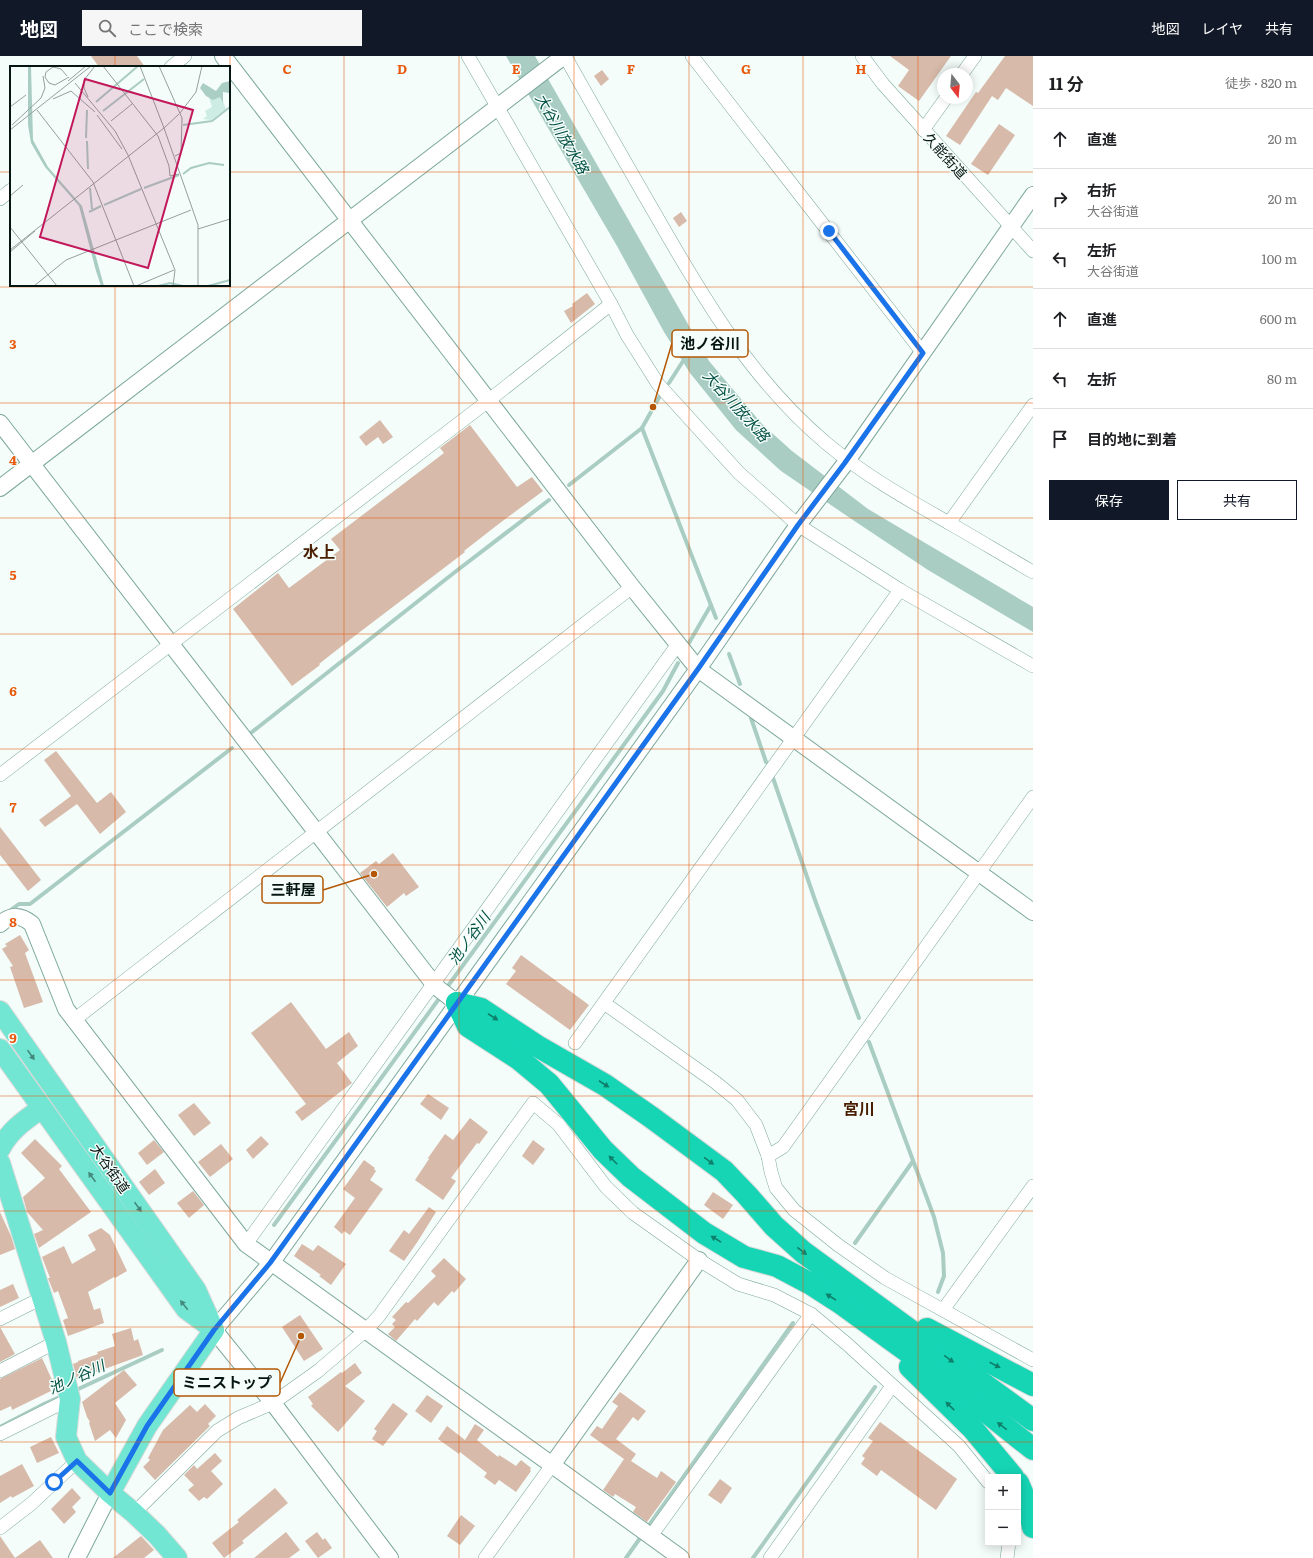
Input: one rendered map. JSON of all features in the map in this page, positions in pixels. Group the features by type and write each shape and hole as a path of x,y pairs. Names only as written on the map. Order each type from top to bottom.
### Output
{"highway":[{"path":"445,993 468,1026 519,1060 549,1084 603,1150 631,1177 704,1233 744,1257 777,1266 811,1284 856,1301 1033,1385"},
{"path":"445,993 481,1009 538,1046 605,1085 724,1171 774,1226 856,1301 936,1372 1033,1449"},
{"path":"856,1301 1033,1420"},
{"path":"856,1301 973,1429 1010,1474"},
{"path":"1021,1490 1028,1506 1033,1527"}],"main road":[{"name":"大谷街道","path":"0,1011 196,1290 214,1330"},
{"name":"大谷街道","path":"0,1049 186,1309 214,1330"},
{"path":"0,1149 14,1129 42,1108"},
{"path":"0,1163 5,1198 42,1298 56,1342 69,1394 66,1438 77,1461 110,1493 158,1535 176,1558"},
{"path":"110,1493 147,1426 214,1330"}],"street":[{"path":"172,66 185,56"},
{"path":"223,56 632,587 698,669 1033,912"},
{"path":"468,56 611,304 627,335 658,384 740,473 798,525 900,590 1033,666"},
{"path":"0,488 564,56 682,261 731,339 763,380 789,409 845,462 893,492 1033,572"},
{"path":"692,56 923,353"},
{"name":"久能街道","path":"863,56 883,84 923,130 1033,251"},
{"path":"966,68 975,56"},
{"path":"923,130 942,104"},
{"path":"0,198 10,191"},
{"path":"246,1244 445,993 698,669 798,525 923,353 1033,195"},
{"path":"0,775 488,401 611,304"},
{"path":"949,523 1033,405"},
{"path":"0,423 316,833 445,993"},
{"path":"74,1020 632,587"},
{"path":"575,1043 900,590"},
{"path":"390,1558 273,1403 214,1330 270,1263 445,993 678,644"},
{"path":"768,1156 783,1147 1033,797"},
{"path":"0,924 4,920 14,917 24,917 32,924 66,1009 246,1244 270,1263 366,1330 681,1558"},
{"path":"604,1003 715,1082 737,1100 756,1125 768,1156 776,1188 794,1210 838,1245 885,1278 1033,1360"},
{"path":"134,1513 217,1431 238,1418 273,1403 318,1371 366,1330 379,1316 533,1103 558,1124 606,1187 633,1213 700,1260 738,1284 774,1295 811,1314 847,1344 959,1446 985,1478"},
{"path":"943,1310 1033,1186"},
{"path":"485,1558 700,1260"},
{"path":"0,1319 42,1298"},
{"path":"651,1536 811,1314"},
{"path":"0,1371 56,1342"},
{"path":"770,1558 892,1386"},
{"path":"0,1434 69,1394"},
{"path":"0,1528 31,1504 77,1461"},
{"path":"77,1558 110,1493"},
{"path":"1007,1558 1009,1546"}],"water":[{"name":"大谷川放水路","path":"506,56 535,56 709,361 762,424 792,451 868,509 1033,607 1033,632 928,570 847,516 781,471 736,430 690,373 664,332 617,246"}],"building":[{"path":"91,56 137,56 144,66 98,66"},
{"path":"890,56 951,56 942,68 937,68 937,76 919,101 898,86 909,70"},
{"path":"1005,56 1033,56 1033,106 1006,88 998,100 992,96 960,145 946,136 968,104 973,104 973,96 976,92 978,93"},
{"path":"602,70 609,79 601,86 594,76"},
{"path":"999,124 1015,135 988,175 971,164"},
{"path":"681,212 687,221 679,227 673,218"},
{"path":"587,293 595,304 571,323 564,311 573,306 572,304"},
{"path":"380,420 393,437 383,444 378,437 366,446 359,437"},
{"path":"470,425 517,487 532,477 543,491 292,686 233,609 278,573 289,588 340,550 331,539 444,453 440,448"},
{"path":"56,751 97,803 111,792 126,812 100,834 77,804 45,827 39,820 71,796 44,760"},
{"path":"0,827 41,880 28,891 0,855"},
{"path":"393,853 419,887 406,896 404,893 387,907 360,873 376,861 379,864"},
{"path":"20,935 29,950 25,953 43,1002 24,1008 10,967 13,966 2,949 7,946 5,944"},
{"path":"521,955 589,1005 570,1030 506,984 516,971 512,968"},
{"path":"291,1002 326,1049 349,1032 358,1046 337,1063 352,1083 302,1121 295,1112 306,1104 251,1033"},
{"path":"428,1094 449,1108 441,1120 420,1104"},
{"path":"194,1103 211,1123 194,1136 178,1115"},
{"path":"470,1118 488,1132 479,1144 477,1143 451,1178 456,1181 443,1200 415,1180 445,1134 453,1140"},
{"path":"261,1136 269,1144 253,1159 246,1150"},
{"path":"35,1139 62,1166 59,1169 91,1212 39,1248 34,1234 43,1230 27,1212 23,1197 45,1178 21,1153"},
{"path":"154,1140 164,1152 147,1165 138,1153"},
{"path":"533,1140 545,1149 533,1165 522,1156"},
{"path":"221,1144 233,1159 210,1177 198,1162"},
{"path":"364,1160 375,1168 374,1169 376,1171 370,1180 383,1189 350,1235 344,1231 342,1234 334,1227 355,1198 343,1189"},
{"path":"155,1169 165,1183 149,1195 139,1182"},
{"path":"193,1191 204,1205 189,1218 177,1203"},
{"path":"713,1192 733,1205 723,1219 704,1205"},
{"path":"429,1207 436,1212 404,1261 389,1251 404,1230 409,1234"},
{"path":"0,1212 15,1249 0,1255"},
{"path":"101,1228 110,1235 127,1271 88,1292 94,1310 100,1308 104,1323 68,1336 63,1320 68,1318 58,1291 54,1293 42,1257 64,1246 72,1264 96,1250 88,1235"},
{"path":"302,1244 313,1251 318,1245 346,1264 331,1285 319,1276 321,1275 294,1256"},
{"path":"444,1258 466,1279 454,1293 452,1291 438,1306 434,1302 417,1321 415,1319 396,1341 388,1334 395,1327 392,1324 396,1320 392,1317 406,1302 408,1303 436,1276 431,1271"},
{"path":"13,1284 19,1298 0,1307 0,1290"},
{"path":"300,1315 323,1349 304,1361 282,1327"},
{"path":"0,1327 15,1354 0,1362"},
{"path":"131,1328 134,1341 138,1339 143,1355 77,1379 73,1364 98,1354 97,1352 115,1346 112,1334"},
{"path":"42,1358 54,1384 49,1386 51,1391 12,1410 11,1406 0,1411 0,1379"},
{"path":"355,1363 362,1373 345,1386 365,1401 338,1432 311,1406 313,1404 308,1397"},
{"path":"124,1370 137,1385 115,1403 126,1420 116,1438 110,1430 95,1441 89,1423 90,1422 82,1402"},
{"path":"620,1392 646,1411 638,1421 633,1417 616,1439 636,1454 631,1461 657,1478 661,1471 676,1482 647,1522 633,1512 636,1507 615,1494 613,1497 603,1490 624,1459 590,1435 597,1426 602,1429 618,1406 612,1402"},
{"path":"427,1395 443,1406 431,1423 415,1411"},
{"path":"393,1403 408,1414 383,1446 372,1439 377,1431 374,1429"},
{"path":"205,1404 216,1416 208,1424 210,1426 155,1480 143,1467 150,1460 148,1458 163,1430 190,1405 197,1412"},
{"path":"880,1422 957,1479 936,1510 881,1470 877,1476 861,1464 865,1458 862,1456 873,1441 868,1438"},
{"path":"475,1424 484,1430 477,1440 498,1457 499,1455 516,1466 521,1460 531,1468 531,1471 516,1492 499,1480 495,1485 484,1477 487,1473 460,1452 459,1454 438,1439 447,1426 465,1440"},
{"path":"51,1437 59,1453 37,1463 30,1447"},
{"path":"215,1453 222,1461 211,1471 223,1484 207,1499 204,1497 199,1501 188,1490 194,1485 184,1475 194,1465 197,1469"},
{"path":"22,1464 34,1486 12,1498 11,1496 0,1503 0,1476"},
{"path":"720,1479 732,1488 721,1504 708,1495"},
{"path":"72,1488 81,1498 72,1507 76,1512 64,1524 51,1509"},
{"path":"275,1488 288,1503 242,1541 244,1543 224,1558 212,1543 239,1522 237,1520"},
{"path":"461,1515 475,1526 460,1545 447,1536"},
{"path":"286,1532 300,1550 289,1558 254,1558"},
{"path":"317,1532 323,1540 325,1538 332,1548 318,1558 305,1541"},
{"path":"0,1536 15,1558 0,1558"},
{"path":"141,1536 154,1550 144,1558 113,1558"},
{"path":"40,1540 53,1558 15,1558"}],"waterway":[{"name":"池ノ谷川","path":"669,383 685,358"},
{"path":"569,485 642,428 661,394"},
{"name":"池ノ谷川","path":"642,428 716,618"},
{"path":"252,732 549,500"},
{"name":"池ノ谷川","path":"686,648 711,605"},
{"path":"729,654 740,684"},
{"name":"池ノ谷川","path":"445,990 663,691 678,663"},
{"path":"751,718 766,762"},
{"path":"8,912 19,904 30,904 232,748"},
{"path":"773,778 816,903 859,1018"},
{"name":"池ノ谷川","path":"274,1225 441,996"},
{"path":"869,1042 934,1217 943,1253 944,1276 938,1292"},
{"path":"855,1243 913,1161"},
{"path":"647,1528 793,1323"},
{"name":"池ノ谷川","path":"74,1391 162,1350"},
{"path":"753,1558 875,1387"},
{"name":"池ノ谷川","path":"0,1427 62,1396"},
{"path":"626,1558 643,1534"}],"place":[{"name":"池ノ谷川","path":"653,407"},
{"name":"三軒屋","path":"374,874"},
{"name":"ミニストップ","path":"301,1336"}],"district":[{"name":"水上","path":"319,551"},
{"name":"宮川","path":"859,1108"}],"route":[{"path":"54,1482 77,1461 110,1493 147,1426 214,1330 270,1263 698,669 798,525 844,464 923,353 829,231"}]}
